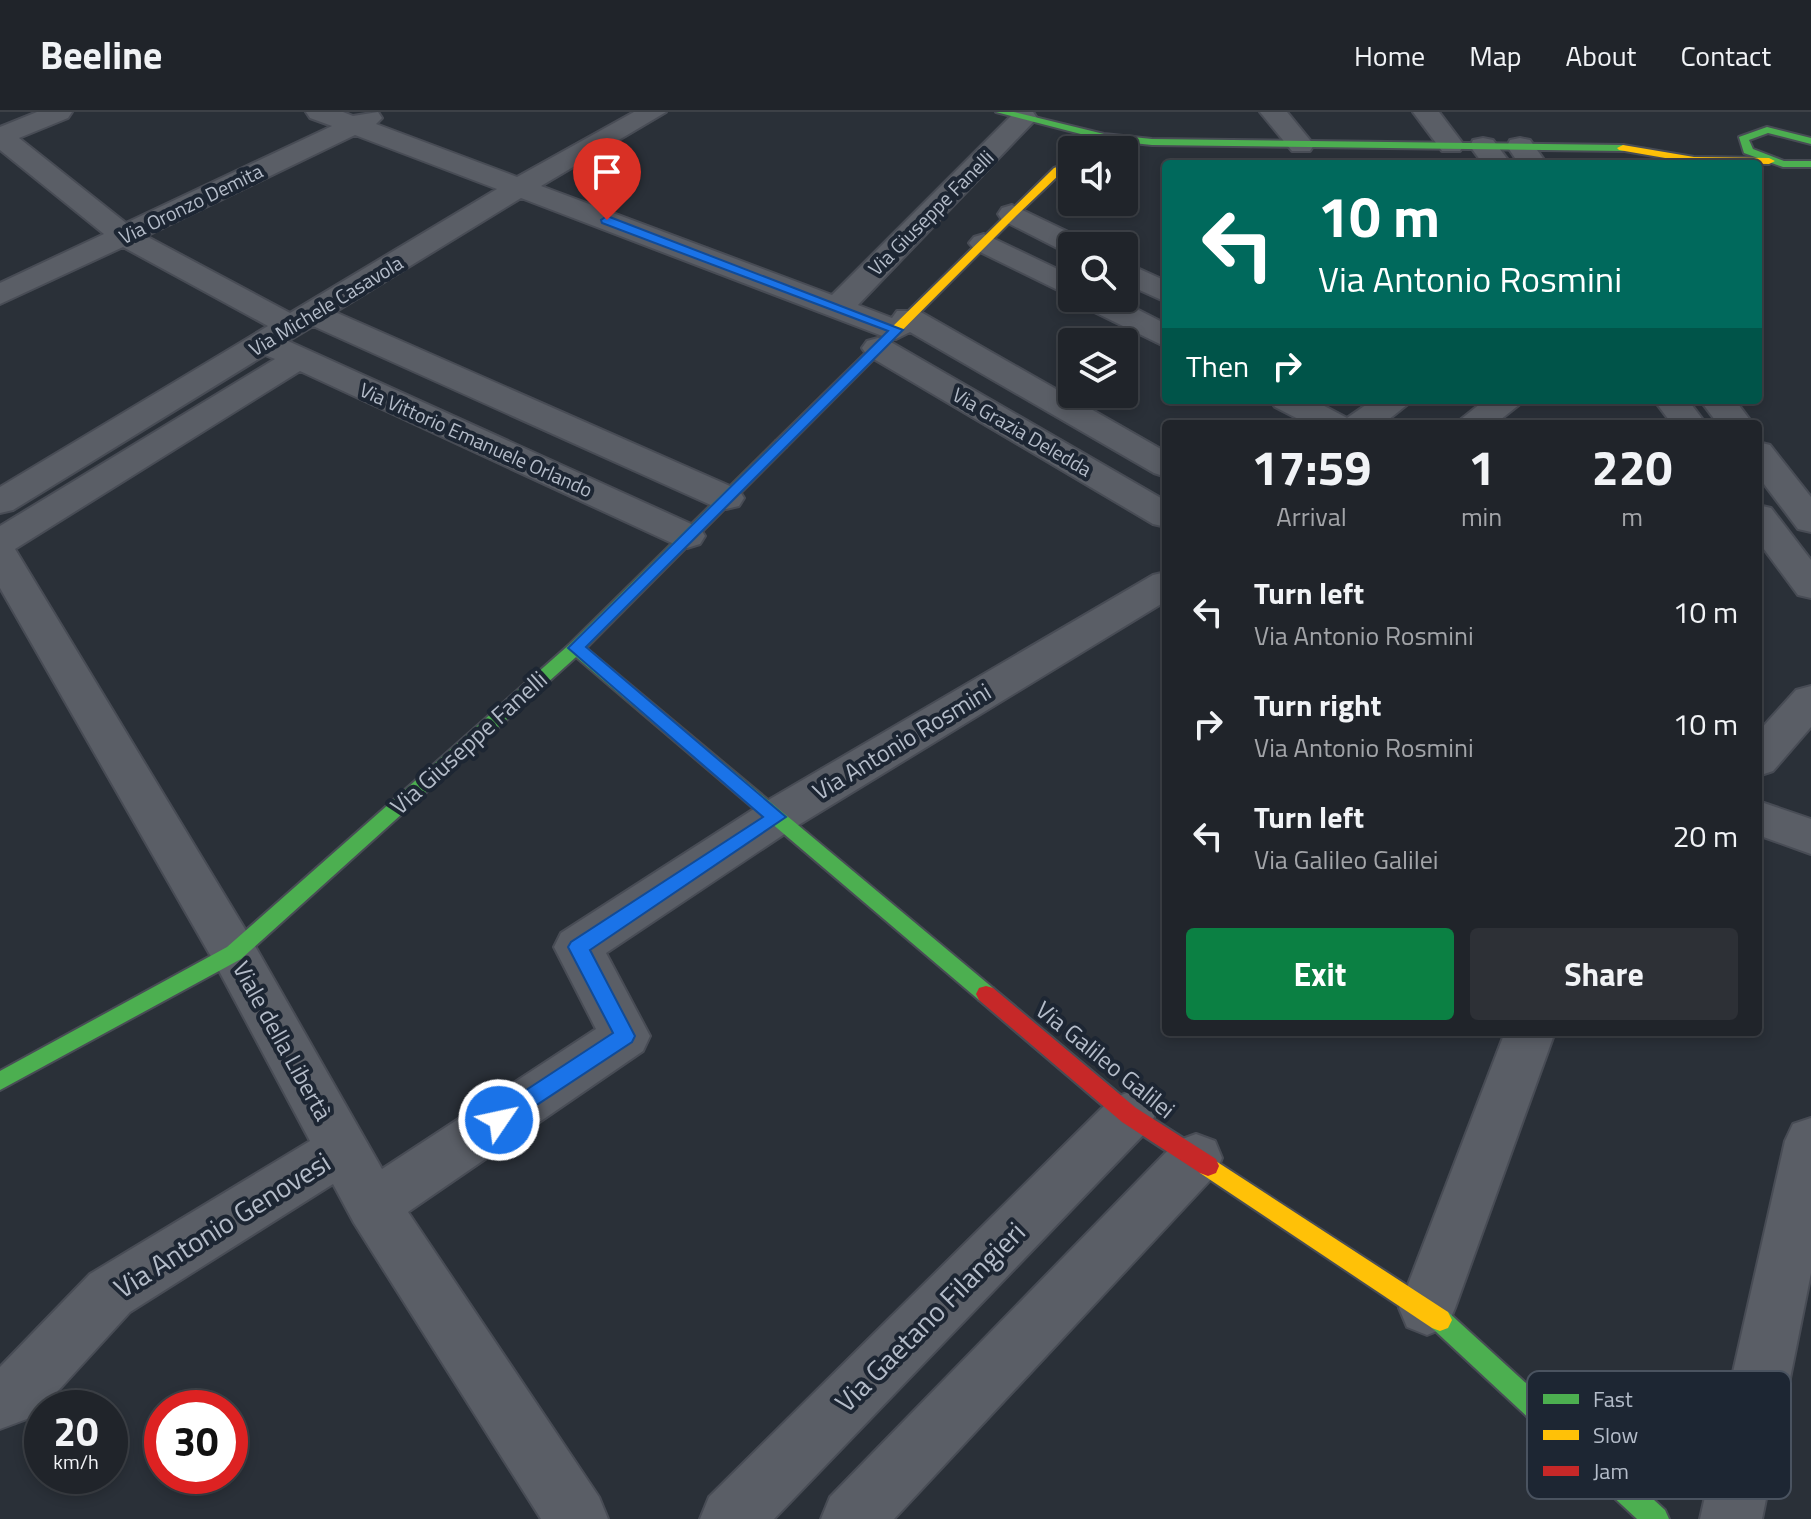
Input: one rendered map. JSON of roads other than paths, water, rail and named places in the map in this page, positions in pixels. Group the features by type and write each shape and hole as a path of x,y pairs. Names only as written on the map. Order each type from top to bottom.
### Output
{"street":[{"path":"1,137 59,112"},
{"path":"319,112 838,307 894,332"},
{"name":"Via Oronzo Demita","path":"0,295 382,112"},
{"name":"Via Michele Casavola","path":"0,542 292,335 520,187 653,112"},
{"path":"1273,112 1301,145"},
{"path":"1426,112 1451,145"},
{"path":"1013,115 1063,128 1152,142 1451,145 1490,155 1623,148 1674,137"},
{"name":"Via Giuseppe Fanelli","path":"838,307 1013,115"},
{"path":"1063,128 1064,136"},
{"path":"1769,161 1748,151 1744,133 1790,133 1811,141"},
{"name":"Via Vittorio Emanuele Orlando","path":"1,137 125,237 292,335 687,536"},
{"path":"1138,146 1152,142"},
{"path":"1623,148 1694,160"},
{"path":"1762,161 1811,164"},
{"name":"Via Giuseppe Fanelli","path":"0,1081 234,953 576,648 1012,214 1058,174"},
{"path":"1012,214 1058,237"},
{"path":"984,243 1058,281"},
{"path":"1138,278 1162,291"},
{"path":"1118,312 1162,335"},
{"name":"Via Grazia Deledda","path":"894,332 1162,464"},
{"name":"Via Grazia Deledda","path":"894,332 1162,513"},
{"name":"Via Vittorio Emanuele Orlando","path":"292,335 726,498"},
{"name":"Via Michele Casavola","path":"0,502 292,335"},
{"path":"1295,404 1326,420"},
{"path":"1478,420 1502,404"},
{"path":"1720,404 1733,420"},
{"path":"1762,457 1811,521"},
{"path":"1762,521 1811,586"},
{"name":"Viale della Libertà","path":"0,555 234,953 373,1205 568,1516"},
{"name":"Via Antonio Rosmini","path":"373,1205 625,1036 578,947 776,817 1162,586"},
{"name":"Via Galileo Galilei","path":"576,648 1129,1115 1427,1308 1527,1400"},
{"path":"1762,755 1811,700"},
{"path":"1762,819 1811,837"},
{"path":"1427,1308 1529,1036"},
{"name":"Via Gaetano Filangieri","path":"731,1519 1129,1115"},
{"path":"1762,1371 1811,1141"},
{"name":"Via Antonio Genovesi","path":"0,1400 14,1395 110,1293 342,1150"},
{"path":"852,1519 1196,1158"},
{"name":"Via Galileo Galilei","path":"1634,1499 1656,1519"},
{"path":"1731,1519 1735,1499"}]}
